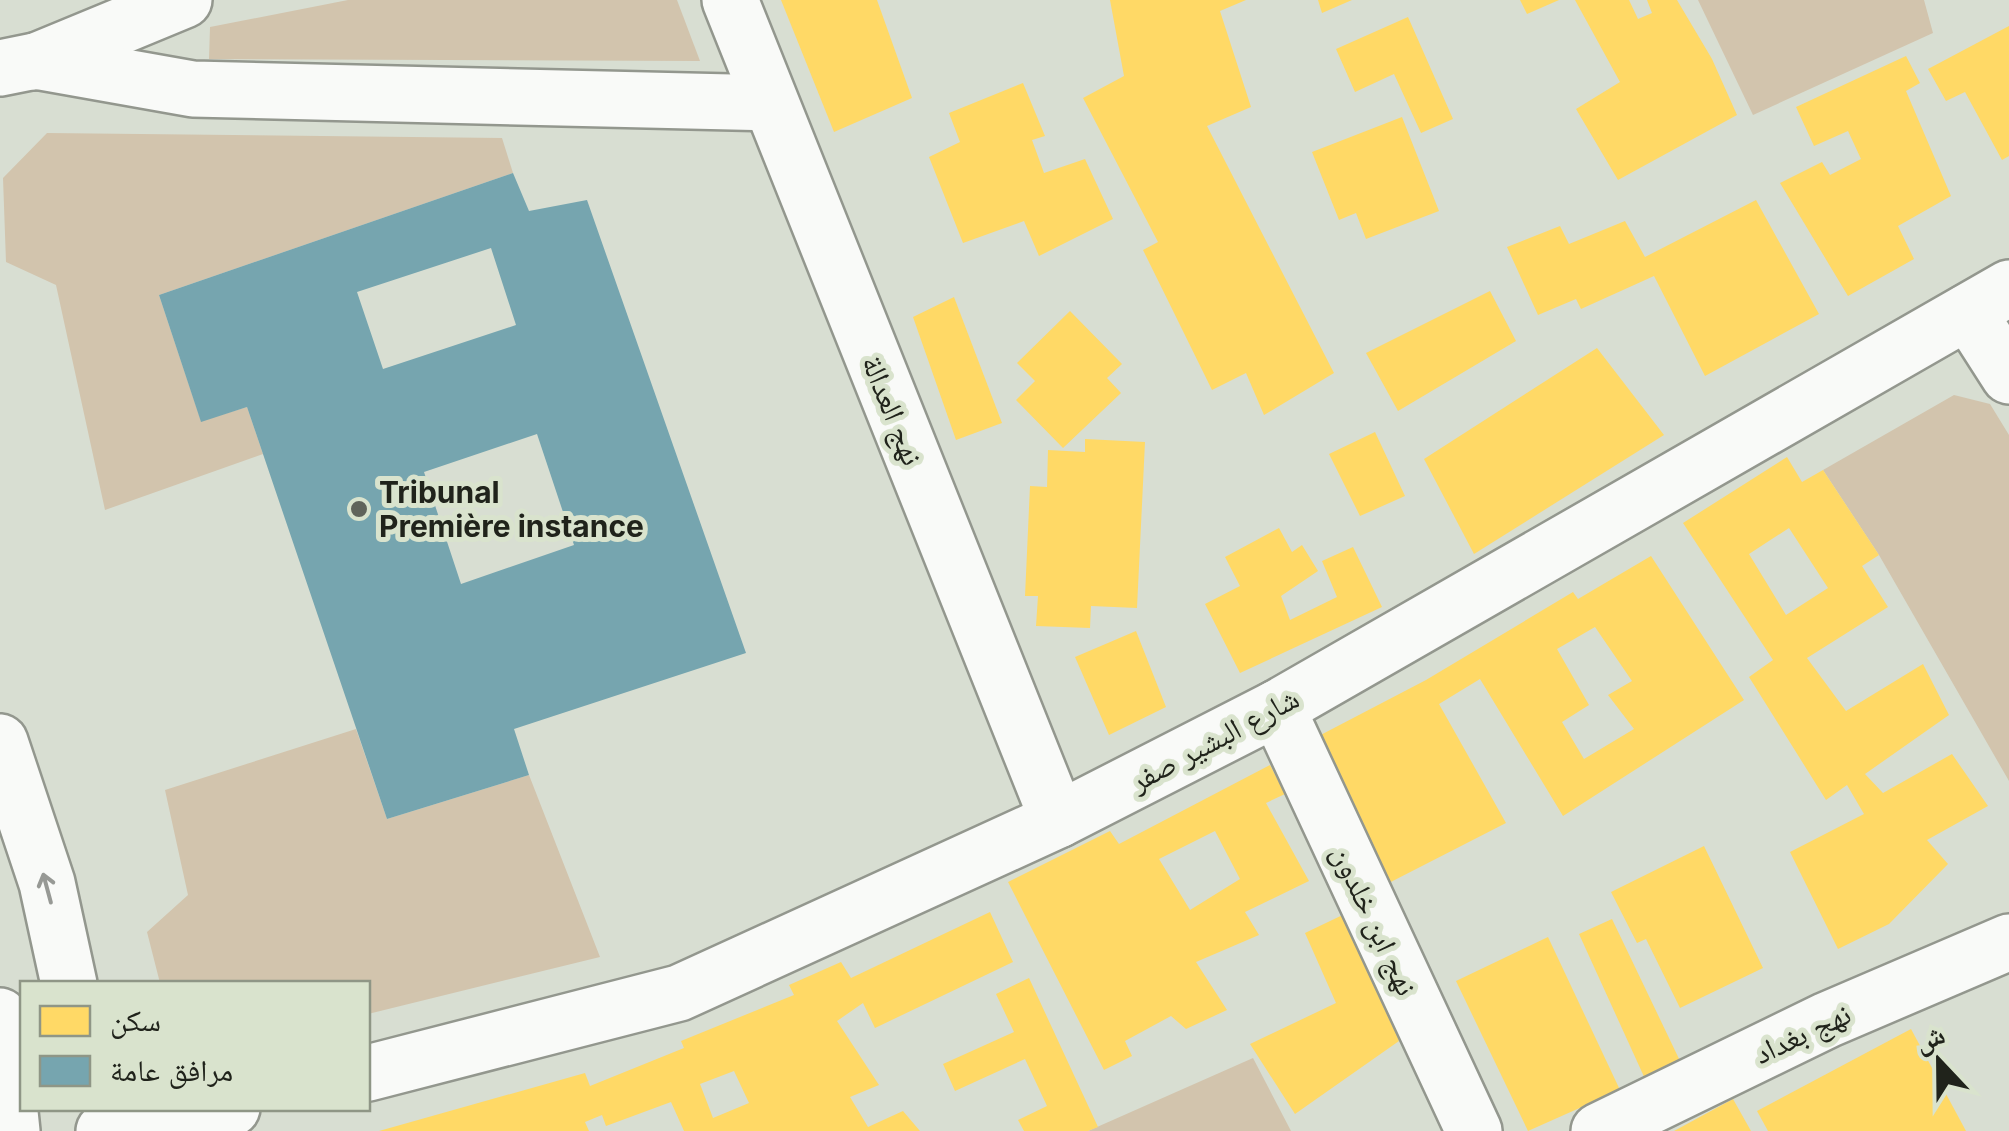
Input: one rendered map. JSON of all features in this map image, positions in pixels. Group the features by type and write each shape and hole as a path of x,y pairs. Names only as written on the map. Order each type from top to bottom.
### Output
{"street":[{"path":"12,73 184,0"},
{"name":"نهج العدالة","path":"730,0 1058,820"},
{"path":"12,73 194,89 770,103"},
{"path":"1988,300 2009,376"},
{"name":"شارع البشير صفر","path":"370,1073 679,993 1058,820 1276,708 1988,300"},
{"name":"نهج ابن خلدون","path":"1276,708 1474,1131"},
{"path":"0,742 47,883 68,981"},
{"name":"نهج بغداد","path":"1599,1131 1827,1020 2009,942"},
{"path":"0,1016 12,1131"},
{"path":"12,1131 37,1111"},
{"path":"95,1121 208,1111"},
{"path":"187,1131 226,1111"}],"shaded area":[{"path":"348,0 677,0 700,61 209,59 210,27"},
{"path":"1698,0 1924,0 1933,33 1753,115"},
{"path":"47,133 502,138 513,173 159,295 201,421 247,407 263,454 105,510 56,285 6,262 3,178"},
{"path":"1954,395 1990,404 2009,435 2009,781 1879,555 1823,470"},
{"path":"356,729 387,819 529,775 600,957 370,1014 370,981 159,981 147,932 188,895 165,790"},
{"path":"1253,1058 1291,1131 1088,1131"}],"building: سكن":[{"path":"781,0 877,0 912,98 834,132"},
{"path":"1110,0 1246,0 1220,11 1251,107 1207,126 1334,373 1264,415 1246,373 1212,390 1143,250 1158,242 1083,98 1124,76"},
{"path":"1318,0 1352,0 1322,13"},
{"path":"1520,0 1559,0 1527,14"},
{"path":"1575,0 1629,0 1638,19 1652,13 1647,0 1677,0 1712,59 1737,115 1618,180 1576,109 1620,82"},
{"path":"1408,17 1453,119 1421,133 1394,74 1355,92 1336,49"},
{"path":"2009,26 2009,156 2002,160 1965,92 1946,101 1928,69"},
{"path":"1906,56 1920,83 1906,91 1951,196 1898,226 1914,259 1848,296 1780,183 1822,162 1830,175 1861,159 1848,131 1814,146 1796,107"},
{"path":"1023,83 1045,136 1032,140 1044,173 1085,159 1113,219 1039,256 1024,221 963,243 929,157 960,142 949,113"},
{"path":"1402,117 1439,211 1366,239 1356,213 1339,220 1312,152"},
{"path":"1756,200 1819,314 1705,376 1654,276 1581,309 1576,299 1538,315 1507,247 1560,226 1569,244 1625,221 1645,257"},
{"path":"1490,291 1516,341 1398,411 1366,353"},
{"path":"954,297 1002,423 956,440 913,317"},
{"path":"1070,311 1122,364 1107,378 1121,393 1063,448 1016,400 1035,381 1017,363"},
{"path":"1597,348 1664,435 1474,554 1424,459"},
{"path":"1375,432 1405,496 1360,516 1329,454"},
{"path":"1085,439 1145,442 1137,608 1091,606 1090,628 1036,626 1038,596 1025,596 1030,486 1047,487 1048,450 1085,452"},
{"path":"1787,457 1802,482 1823,470 1879,555 1862,566 1888,607 1807,658 1846,711 1923,664 1949,715 1865,774 1883,793 1952,754 1988,806 1927,840 1948,864 1889,924 1838,949 1790,852 1864,814 1847,785 1826,800 1749,677 1773,660 1683,523","holes":["1789,528 1828,588 1786,615 1749,554"]},
{"path":"1279,528 1292,552 1302,545 1318,571 1281,596 1290,620 1337,597 1322,561 1353,547 1382,607 1240,673 1205,604 1240,586 1225,557"},
{"path":"1651,556 1744,700 1563,816 1480,679 1439,704 1506,823 1381,887 1311,740 1426,680 1573,592 1578,599","holes":["1595,627 1632,681 1608,695 1634,729 1584,759 1562,722 1589,705 1557,649"]},
{"path":"1136,631 1166,707 1109,735 1075,657"},
{"path":"1270,765 1285,794 1266,803 1309,881 1245,912 1259,935 1196,962 1227,1010 1186,1029 1171,1016 1125,1041 1132,1056 1104,1070 1008,882 1110,831 1119,844","holes":["1215,831 1240,879 1190,910 1159,859"]},
{"path":"1704,846 1763,968 1680,1008 1646,939 1637,943 1611,892"},
{"path":"1351,911 1399,1041 1295,1114 1250,1044 1336,1003 1305,933"},
{"path":"990,912 1013,962 875,1028 863,1003 837,1021 879,1085 850,1097 868,1127 903,1111 920,1131 684,1131 671,1102 606,1126 602,1115 585,1122 589,1131 379,1131 585,1073 590,1086 684,1048 681,1041 794,995 789,985 841,962 851,978","holes":["734,1071 749,1103 713,1118 700,1084"]},
{"path":"1612,919 1681,1063 1646,1081 1579,934"},
{"path":"1548,937 1620,1090 1528,1131 1456,981"},
{"path":"1029,978 1098,1127 1088,1131 1024,1131 1018,1120 1047,1106 1025,1059 955,1091 943,1064 1014,1032 996,994"},
{"path":"1911,1029 1966,1131 1768,1131 1757,1111"},
{"path":"1733,1099 1751,1131 1674,1131"}],"building: مرافق عامة":[{"name":"Tribunal Première instance","path":"513,173 529,211 587,200 746,653 514,729 529,775 387,819 247,407 201,422 159,295","holes":["491,248 516,325 383,369 357,292","537,434 574,545 461,584 424,472"]}],"place":[{"name":"Tribunal Première instance","path":"359,509"}]}
